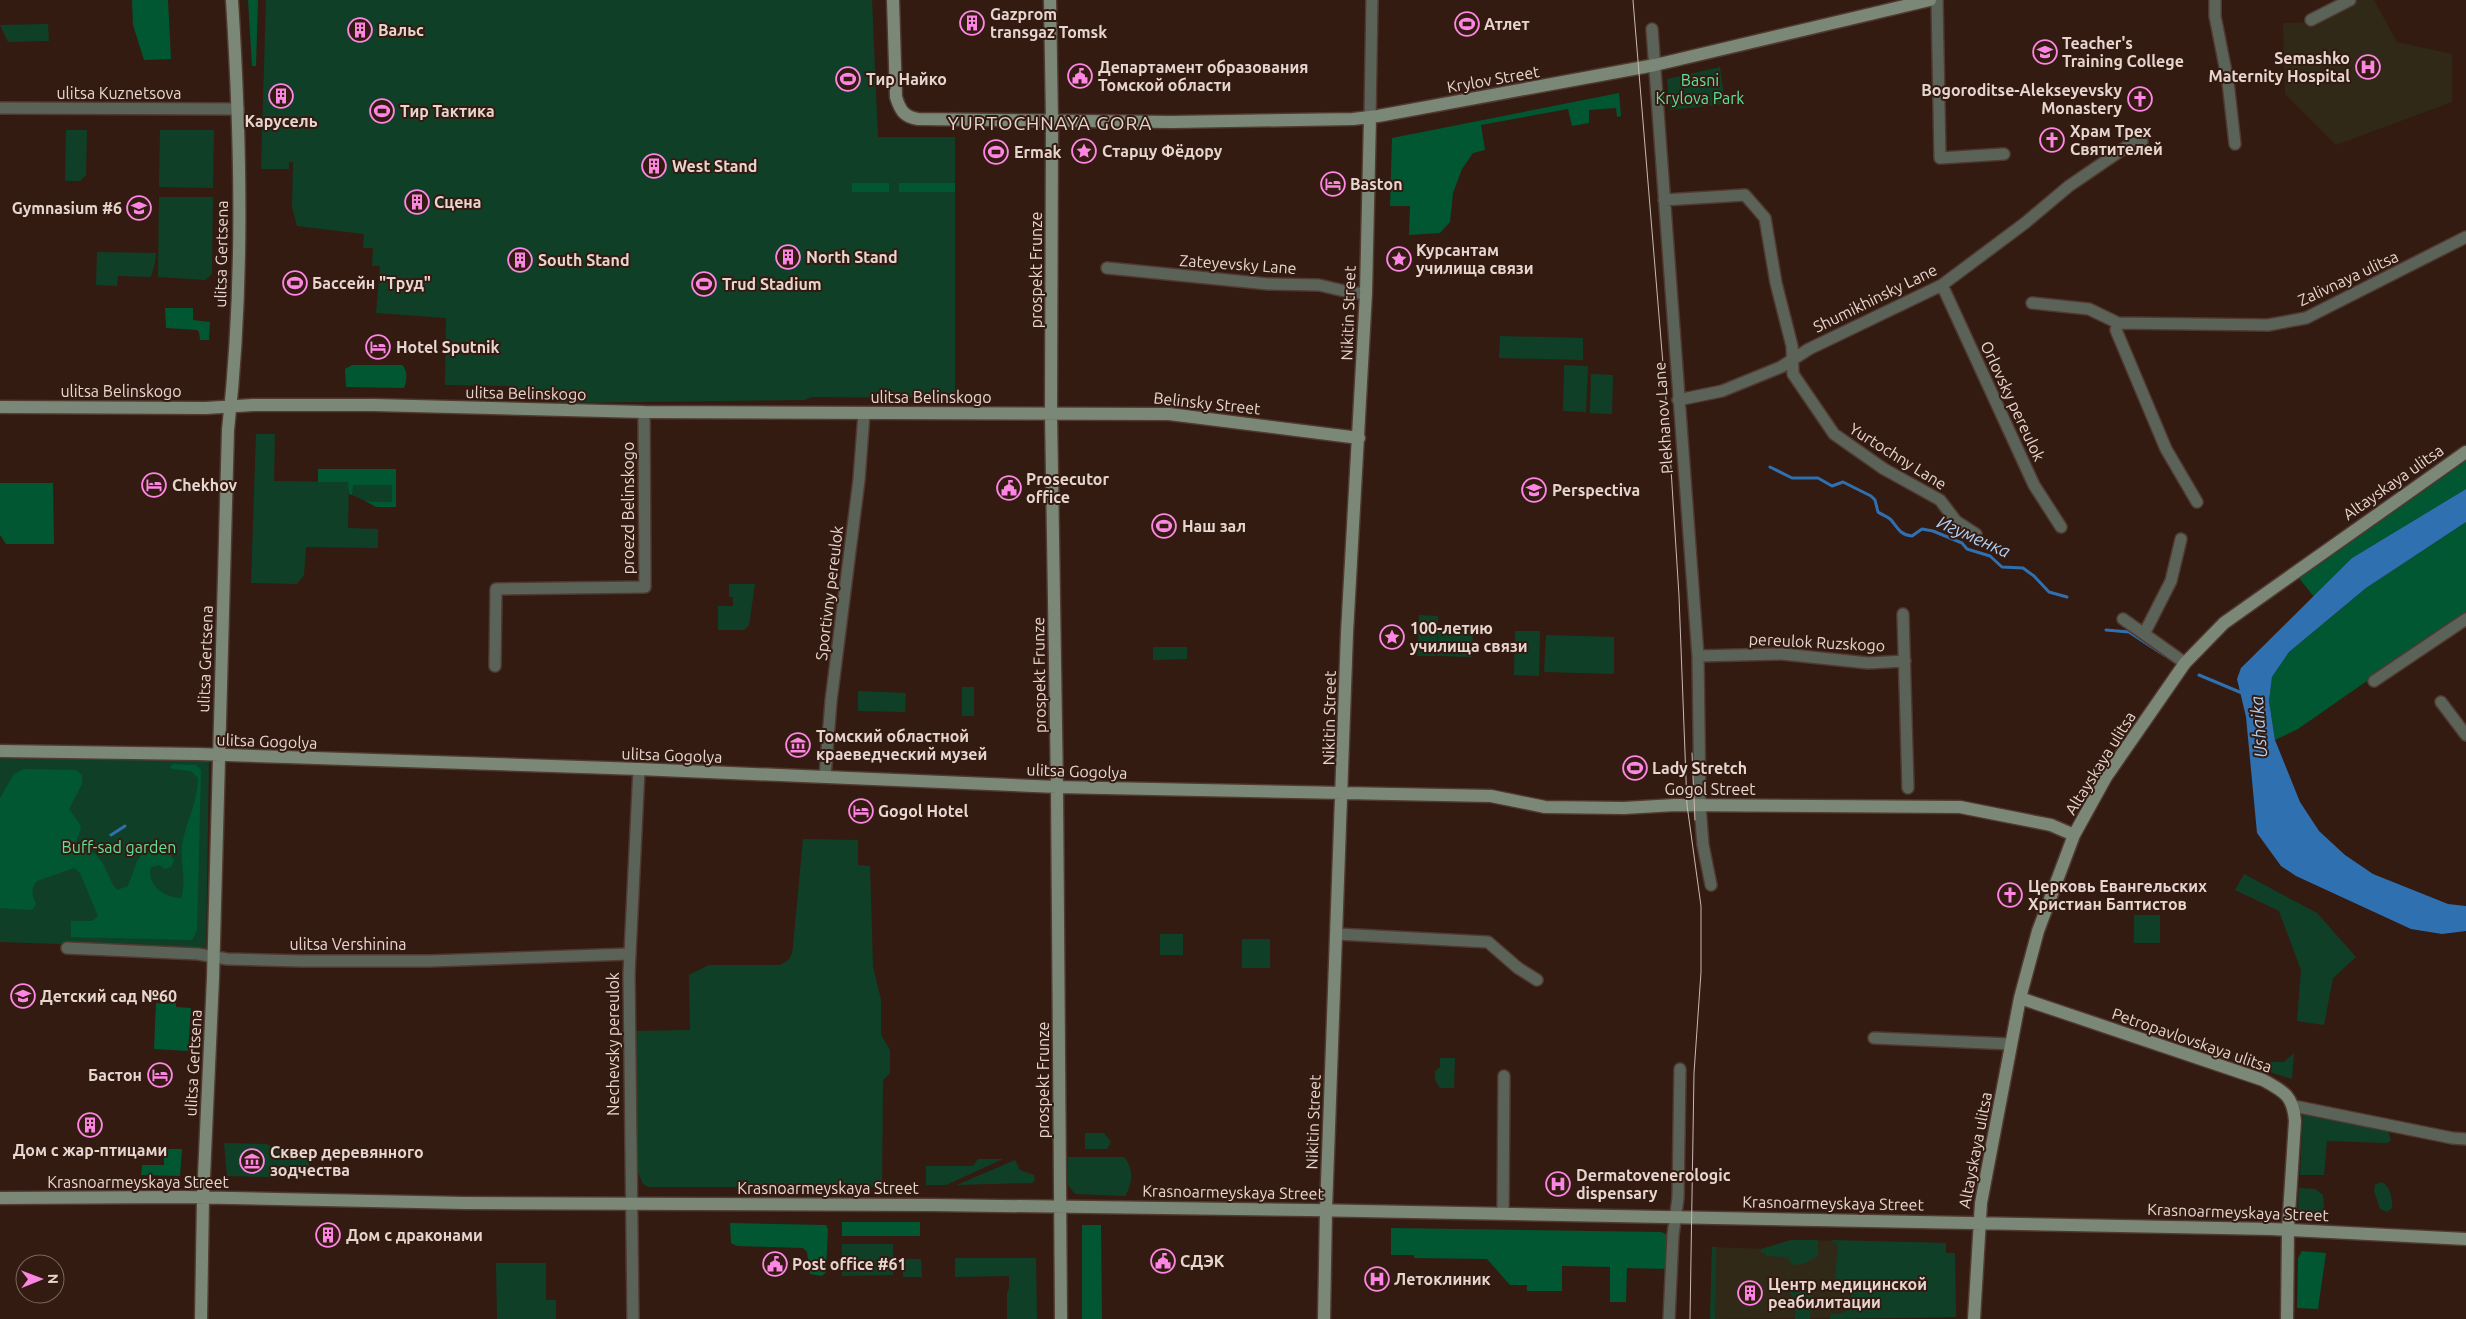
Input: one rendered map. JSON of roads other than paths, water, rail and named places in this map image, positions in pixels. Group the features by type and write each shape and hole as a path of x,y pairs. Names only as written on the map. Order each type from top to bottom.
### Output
{"main road":[{"name":"ulitsa Gertsena","path":"201,1319 203,1198 214,958 228,430 234,386 238,237 238,109 232,0"},
{"name":"Krylov Street","path":"894,0 896,97 898,106 907,116 918,119 1191,122 1370,118 1655,65 1930,0"},
{"name":"prospekt Frunze","path":"1050,0 1052,120 1051,413 1057,787 1061,1319"},
{"name":"Nikitin Street","path":"1324,1319 1326,1210 1348,624 1366,293 1370,118"},
{"name":"ulitsa Belinskogo","path":"0,407 374,405 644,412 1051,413"},
{"name":"Belinsky Street","path":"1051,413 1177,414 1359,438"},
{"name":"Altayskaya ulitsa","path":"1974,1319 1978,1222 2020,998 2038,931 2074,835 2106,777 2185,663 2212,634 2247,606 2466,452"},
{"name":"ulitsa Gogolya","path":"0,751 639,769 1057,787 1343,793"},
{"name":"Gogol Street","path":"1343,793 1491,796 1545,807 1624,808 1662,805 1960,808 2051,825 2074,835"},
{"name":"Petropavlovskaya ulitsa","path":"2020,998 2263,1080 2281,1090 2294,1106"},
{"path":"2287,1319 2288,1229 2295,1122 2294,1106"},
{"name":"Krasnoarmeyskaya Street","path":"0,1198 203,1198 1326,1210 2288,1229 2466,1239"}],"street":[{"path":"1370,118 1372,0"},
{"path":"1937,0 1940,158 2004,154"},
{"path":"2215,0 2215,16 2228,82 2235,144"},
{"path":"2311,20 2350,0"},
{"name":"Plekhanov Lane","path":"1652,29 1698,656 1700,806 1703,845 1712,885"},
{"name":"ulitsa Kuznetsova","path":"0,108 238,109"},
{"name":"Shumikhinsky Lane","path":"1678,400 1722,390 1791,362 1809,349 1942,285 2069,186 2132,143 2142,142"},
{"name":"Yurtochny Lane","path":"1664,200 1745,195 1765,218 1776,283 1792,346 1791,362 1793,374 1834,434 1884,469 1940,500 1956,521 1976,534"},
{"name":"Zalivnaya ulitsa","path":"2032,303 2089,309 2118,323 2268,325 2306,318 2466,237"},
{"name":"Zateyevsky Lane","path":"1106,268 1268,284 1319,285 1352,293 1366,293"},
{"name":"Orlovsky pereulok","path":"1942,285 2034,485 2061,527"},
{"path":"2118,323 2116,330 2166,449 2197,502"},
{"name":"proezd Belinskogo","path":"495,666 496,589 645,587 644,412"},
{"name":"Sportivny pereulok","path":"824,777 831,701 859,480 864,414"},
{"path":"2144,634 2171,581 2181,539"},
{"path":"1903,614 1908,788"},
{"path":"2123,619 2185,663"},
{"path":"2374,681 2466,619"},
{"name":"pereulok Ruzskogo","path":"1698,656 1782,654 1868,663 1905,661"},
{"path":"2441,702 2466,734"},
{"name":"Nechevsky pereulok","path":"633,1319 629,954 639,769"},
{"path":"1337,934 1488,942 1518,968 1537,980"},
{"name":"ulitsa Vershinina","path":"67,948 198,954 214,958 429,961 629,954"},
{"path":"1874,1038 2011,1044"},
{"path":"1669,1319 1675,1217 1678,1198 1680,1069"},
{"path":"1504,1076 1504,1214"},
{"path":"2294,1106 2452,1138 2466,1139"}],"water":[{"name":"Ushaika","path":"2466,489 2466,522 2366,588 2289,652 2272,677 2269,701 2275,740 2300,802 2319,831 2345,855 2373,874 2448,904 2466,906 2466,931 2442,934 2411,929 2296,876 2281,866 2257,833 2246,717 2237,679 2241,668 2352,558"}],"waterway":[{"name":"Игуменка","path":"1770,467 1792,478 1818,478 1832,486 1843,482 1871,496 1875,500 1878,512 1891,520 1905,534 1912,536 1922,529 1933,531 1962,543 1967,549 1990,556 2002,567 2023,568 2034,576 2049,592 2067,597"},
{"name":"Игуменка","path":"2106,630 2129,632 2164,655"},
{"name":"Игуменка","path":"2199,675 2242,693"},
{"path":"111,835 125,826"}],"tram line":[{"path":"1633,0 1669,437 1679,596 1687,805 1701,906 1701,972 1694,1073 1690,1319"},
{"path":"1692,753 1695,820"}],"place":[{"name":"Gazprom transgaz Tomsk","path":"972,23"},
{"name":"Атлет","path":"1467,24"},
{"name":"Вальс","path":"360,30"},
{"name":"Teacher's Training College","path":"2045,52"},
{"name":"Semashko Maternity Hospital","path":"2368,67"},
{"name":"Департамент образования Томской области","path":"1080,76"},
{"name":"Тир Найко","path":"848,79"},
{"name":"Карусель","path":"281,96"},
{"name":"Bogoroditse-Alekseyevsky Monastery","path":"2140,99"},
{"name":"Тир Тактика","path":"382,111"},
{"name":"Храм Трех Святителей","path":"2052,140"},
{"name":"Старцу Фёдору","path":"1084,151"},
{"name":"Ermak","path":"996,152"},
{"name":"West Stand","path":"654,166"},
{"name":"Baston","path":"1333,184"},
{"name":"Сцена","path":"417,202"},
{"name":"Gymnasium #6","path":"139,208"},
{"name":"North Stand","path":"788,257"},
{"name":"Курсантам училища связи","path":"1399,259"},
{"name":"South Stand","path":"520,260"},
{"name":"Бассейн \"Труд\"","path":"295,283"},
{"name":"Trud Stadium","path":"704,284"},
{"name":"Hotel Sputnik","path":"378,347"},
{"name":"Chekhov","path":"154,485"},
{"name":"Prosecutor office","path":"1009,488"},
{"name":"Perspectiva","path":"1534,490"},
{"name":"Наш зал","path":"1164,526"},
{"name":"100-летию училища связи","path":"1392,637"},
{"name":"Томский областной краеведческий музей","path":"798,745"},
{"name":"Lady Stretch","path":"1635,768"},
{"name":"Gogol Hotel","path":"861,811"},
{"name":"Церковь Евангельских Христиан Баптистов","path":"2010,895"},
{"name":"Детский сад №60","path":"23,996"},
{"name":"Бастон","path":"160,1075"},
{"name":"Дом с жар-птицами","path":"90,1125"},
{"name":"Сквер деревянного зодчества","path":"252,1161"},
{"name":"Dermatovenerologic dispensary","path":"1558,1184"},
{"name":"Дом с драконами","path":"328,1235"},
{"name":"СДЭК","path":"1163,1261"},
{"name":"Post office #61","path":"775,1264"},
{"name":"Летоклиник","path":"1377,1279"},
{"name":"Центр медицинской реабилитации","path":"1750,1293"}],"district":[{"name":"YURTOCHNAYA GORA","path":"1050,123"}],"park label":[{"name":"Basni Krylova Park","path":"1700,89"},
{"name":"Buff-sad garden","path":"119,847"}]}
